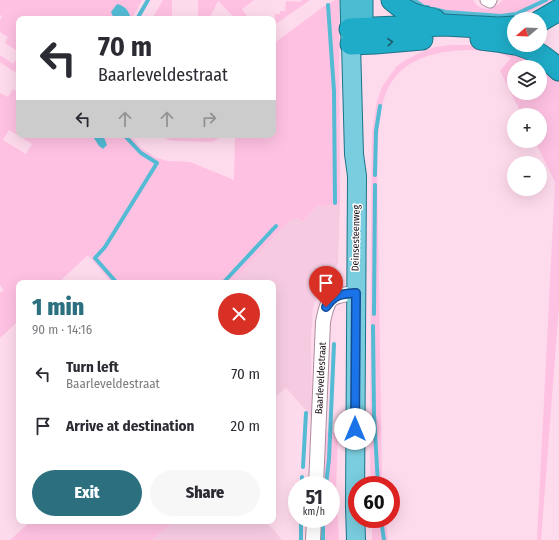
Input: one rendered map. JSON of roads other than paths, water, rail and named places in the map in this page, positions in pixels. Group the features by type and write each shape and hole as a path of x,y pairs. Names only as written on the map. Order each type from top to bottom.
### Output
{"highway":[{"name":"Deinsesteenweg","path":"350,0 357,37"},
{"name":"Deinsesteenweg","path":"357,37 364,0"},
{"path":"392,0 408,12 434,19 444,25"},
{"path":"547,17 559,10"},
{"path":"357,37 444,25 507,27"},
{"path":"357,37 468,38 507,43"},
{"path":"535,52 559,70"}],"main road":[{"name":"Deinsesteenweg","path":"356,540 357,176 354,154 357,37"}],"street":[{"path":"486,0 490,2 491,0"},
{"name":"Baarleveldestraat","path":"316,476 323,322 326,307 331,299 341,294 356,293"},
{"path":"313,540 314,528"}],"water":[{"path":"117,4 126,9 130,16 113,16 111,12"},
{"path":"94,138 104,138 107,145 103,149"}],"waterway":[{"path":"139,16 148,0"},
{"path":"414,0 424,7 428,7"},
{"path":"434,9 446,12 501,16 516,14 546,0"},
{"path":"328,5 334,91 335,203"},
{"path":"375,175 376,131 380,106"},
{"path":"114,280 95,258 105,247 157,163 141,153 127,138"},
{"path":"374,314 375,185"},
{"path":"226,280 276,226"},
{"path":"373,326 374,414 377,476"},
{"path":"327,476 334,344"},
{"path":"303,467 306,413"},
{"path":"301,528 301,540"},
{"path":"323,528 323,540"},
{"path":"382,528 384,540"}]}
